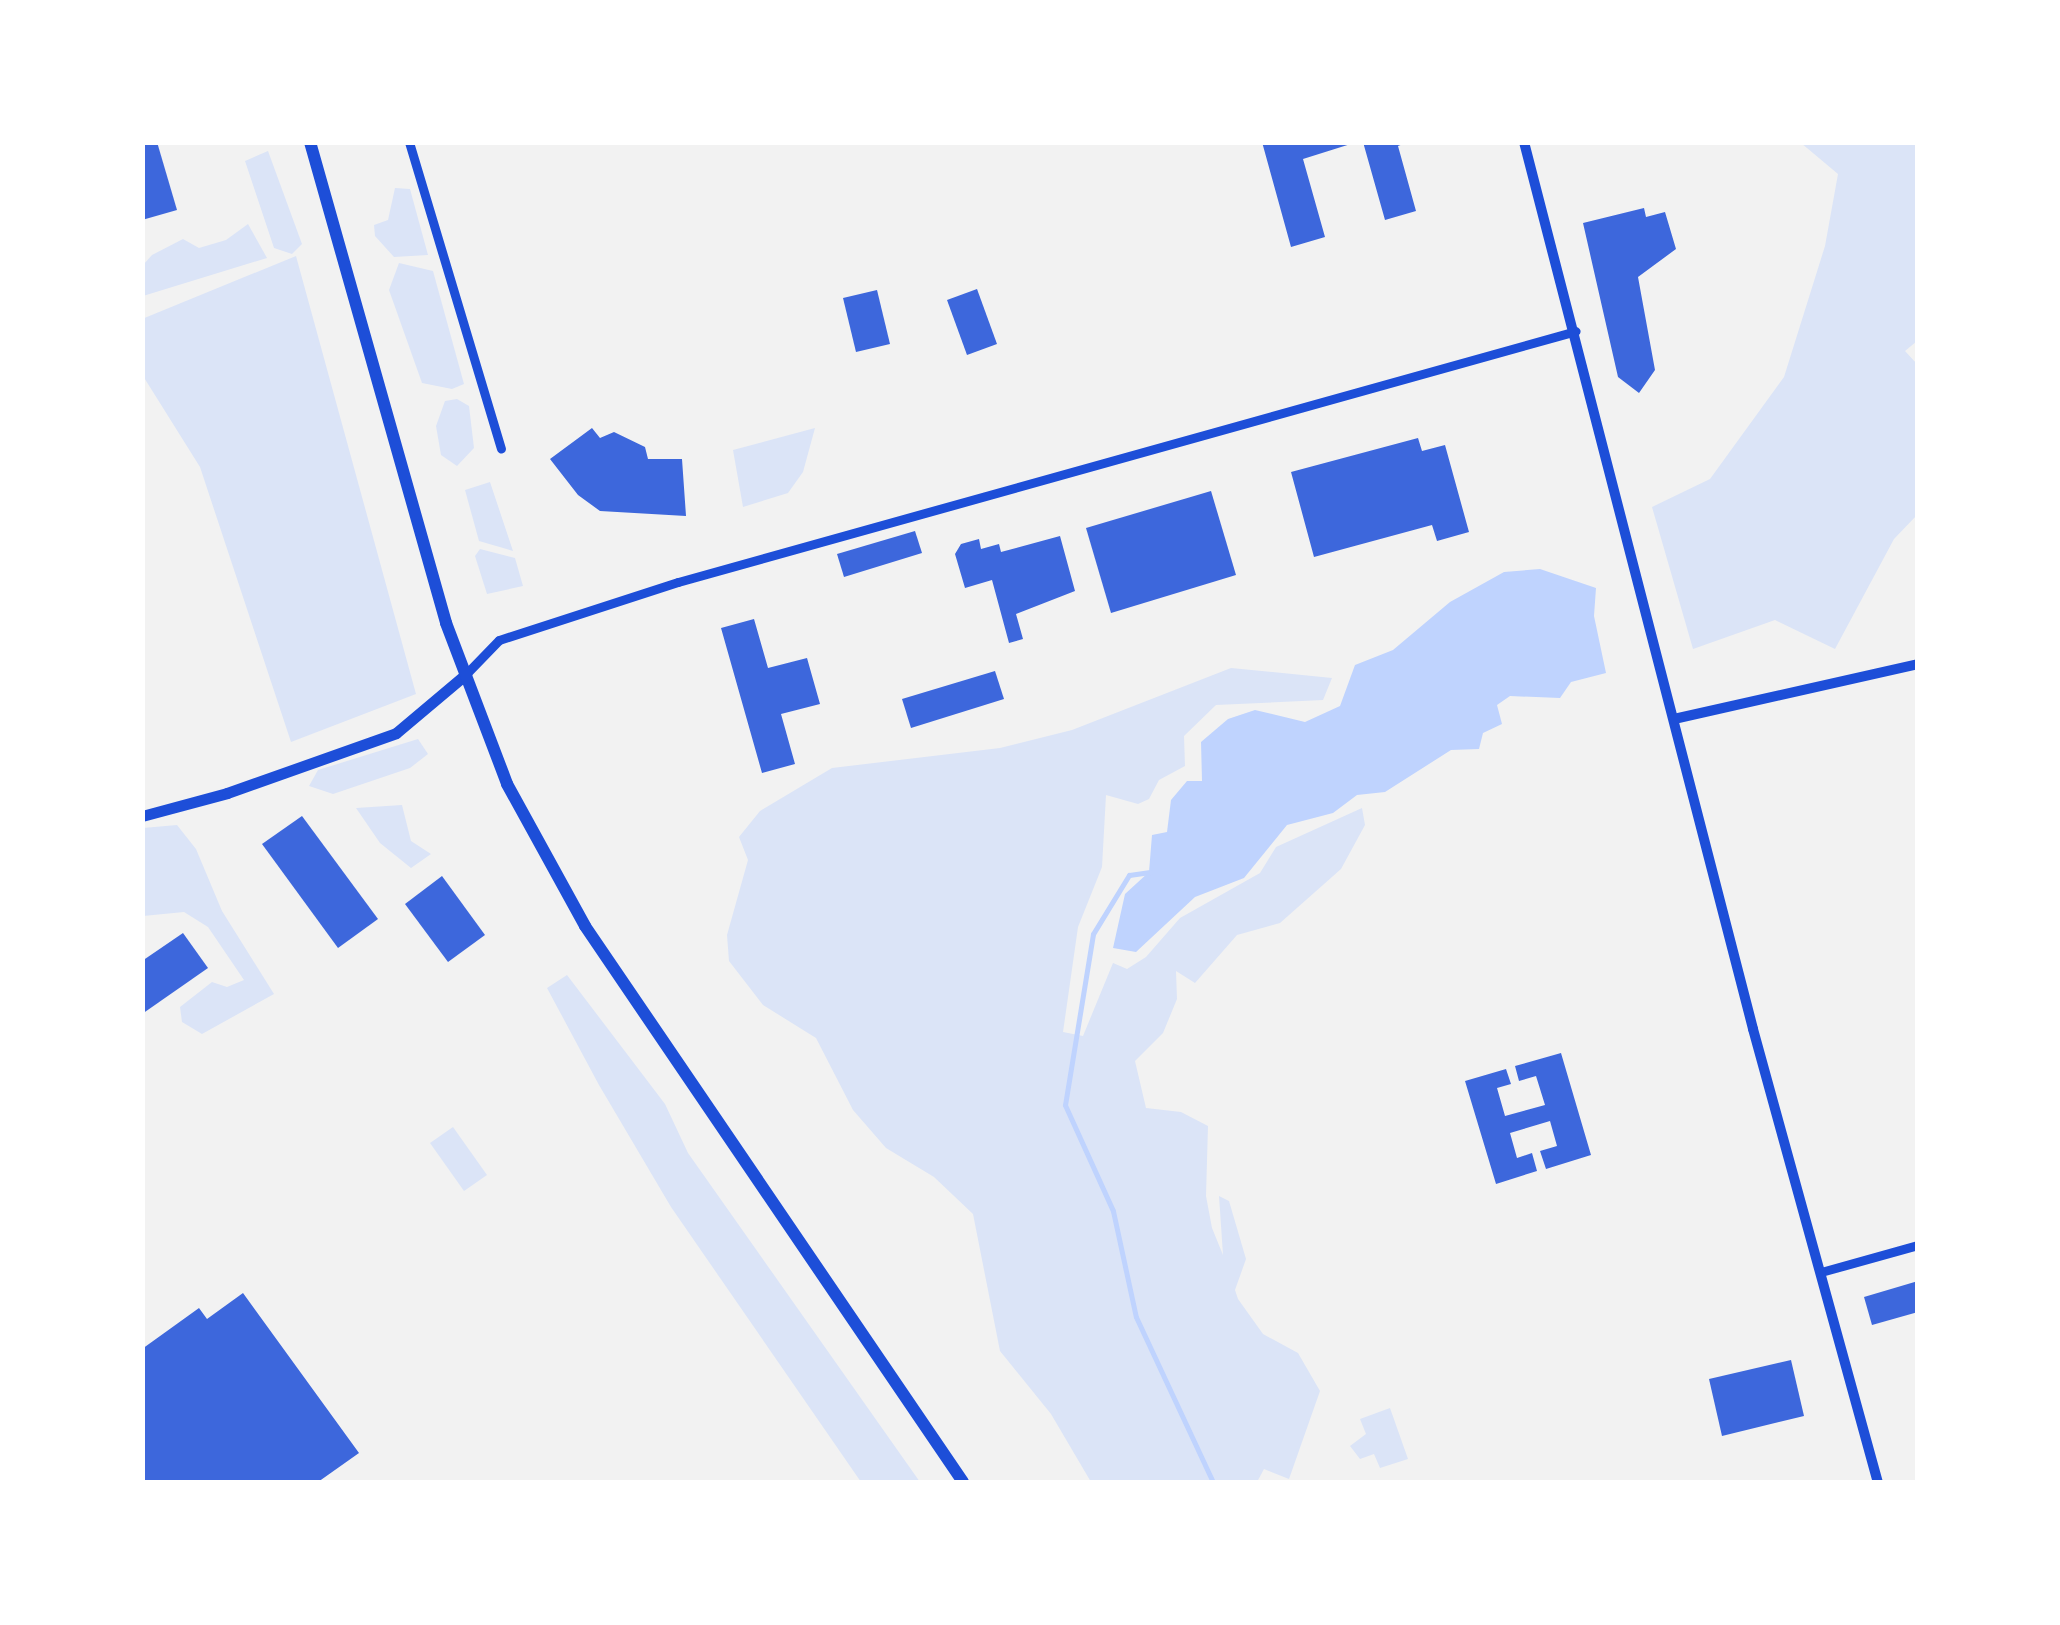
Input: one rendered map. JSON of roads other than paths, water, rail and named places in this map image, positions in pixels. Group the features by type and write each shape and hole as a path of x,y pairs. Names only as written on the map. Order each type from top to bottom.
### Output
{"main road":[{"path":"310,142 417,528 506,784 582,921 963,1482"},
{"path":"142,816 228,794 396,733 466,674"}],"street":[{"path":"408,142 501,448"},
{"path":"1524,142 1878,1482"},
{"path":"466,674 499,640 678,582 1576,331"},
{"path":"1674,719 1918,664"},
{"path":"1821,1272 1918,1245"}],"water":[{"path":"1540,569 1596,588 1594,616 1606,673 1571,682 1560,698 1510,696 1497,705 1502,724 1483,733 1479,749 1451,750 1385,792 1357,795 1333,813 1287,825 1244,878 1195,897 1136,952 1113,948 1125,894 1149,872 1152,835 1167,832 1171,800 1187,781 1202,781 1201,742 1228,719 1255,710 1305,722 1340,706 1355,665 1393,650 1450,602 1504,572"}],"waterway":[{"path":"1150,872 1129,875 1093,934 1065,1105 1113,1211 1136,1317 1213,1482"}]}
